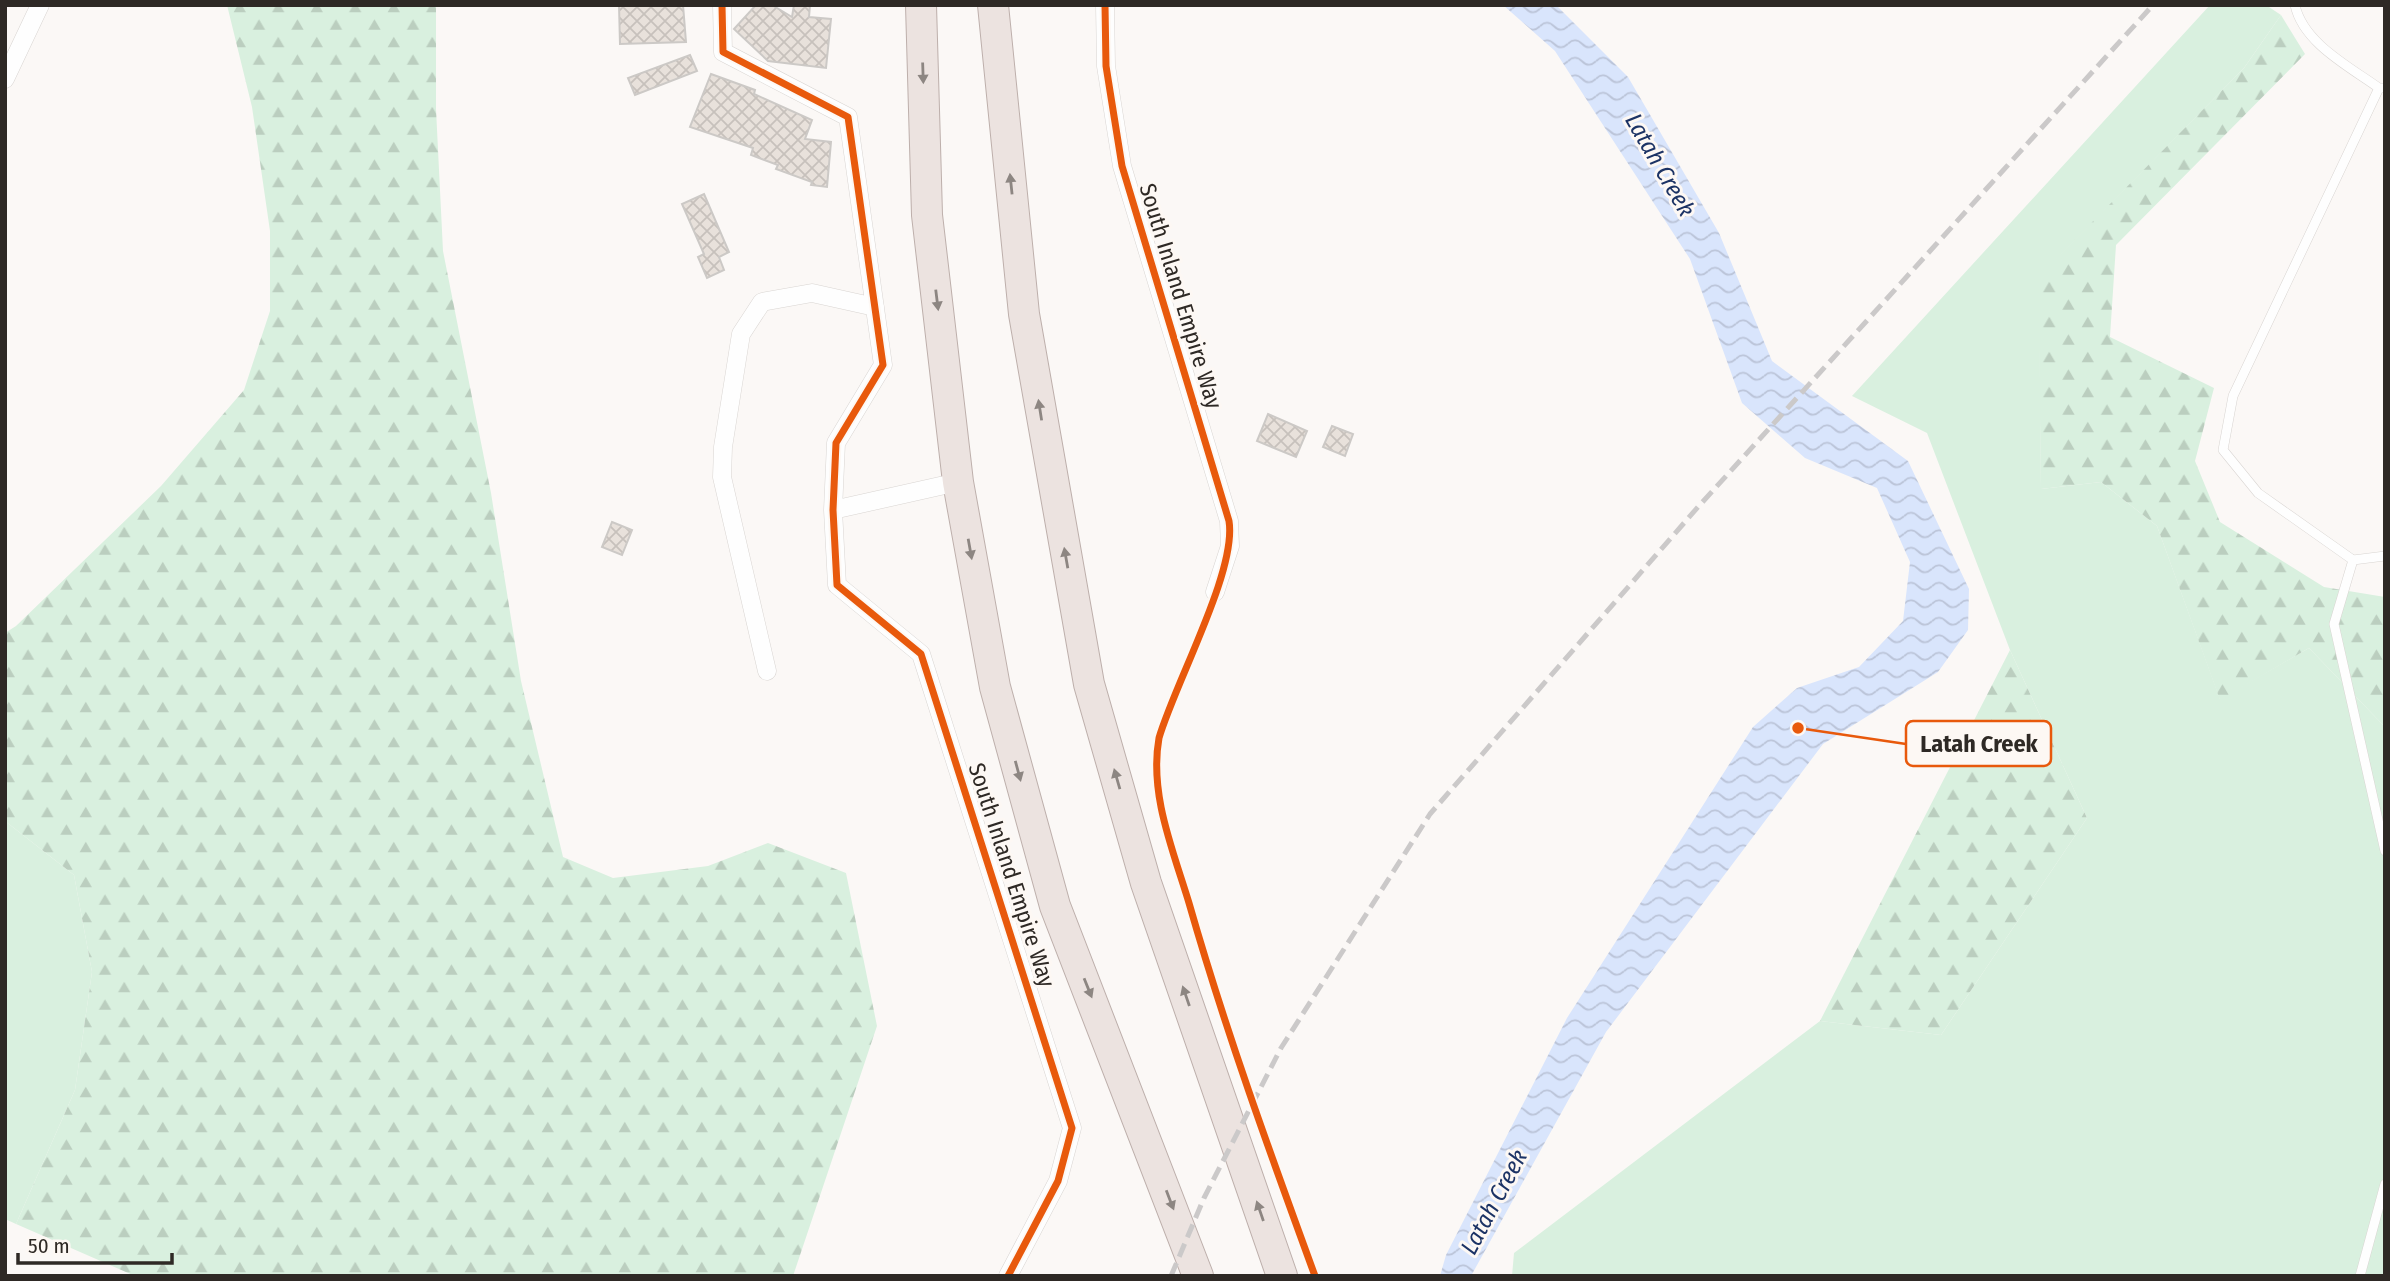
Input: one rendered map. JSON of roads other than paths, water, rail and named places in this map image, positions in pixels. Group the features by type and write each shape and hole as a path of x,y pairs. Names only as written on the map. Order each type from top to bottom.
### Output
{"highway":[{"path":"921,5 927,215 958,482 995,687 1055,905 1198,1276"},
{"path":"993,5 1024,314 1089,684 1146,883 1282,1276"}],"street":[{"path":"5,79 40,5"},
{"name":"South Inland Empire Way","path":"722,5 723,52 848,117 883,365 836,443 833,510 837,585 921,654 1072,1128 1058,1181 1008,1276"},
{"name":"South Inland Empire Way","path":"1105,5 1106,65 1122,166 1229,521 1230,546 1215,592"},
{"path":"767,671 722,477 723,447 741,334 762,302 812,293 875,307"},
{"path":"833,510 958,482"}],"lane":[{"path":"2295,5 2297,15 2316,42 2382,88 2233,396 2223,450 2258,493 2353,560 2385,556"},
{"path":"2353,560 2334,624 2385,851"},
{"path":"2360,1276 2385,1184"}],"water":[{"path":"1503,5 1556,5 1628,77 1719,233 1772,361 1908,461 1969,589 1968,630 1938,672 1823,744 1606,1032 1471,1276 1440,1276 1446,1255 1567,1018 1753,727 1797,688 1859,667 1903,621 1910,562 1877,488 1805,458 1742,403 1690,259 1555,51"}],"railway":[{"path":"1171,1276 1204,1198 1281,1048 1430,814 1698,507 2153,5"}],"place":[{"name":"Latah Creek","path":"1798,728"}]}
